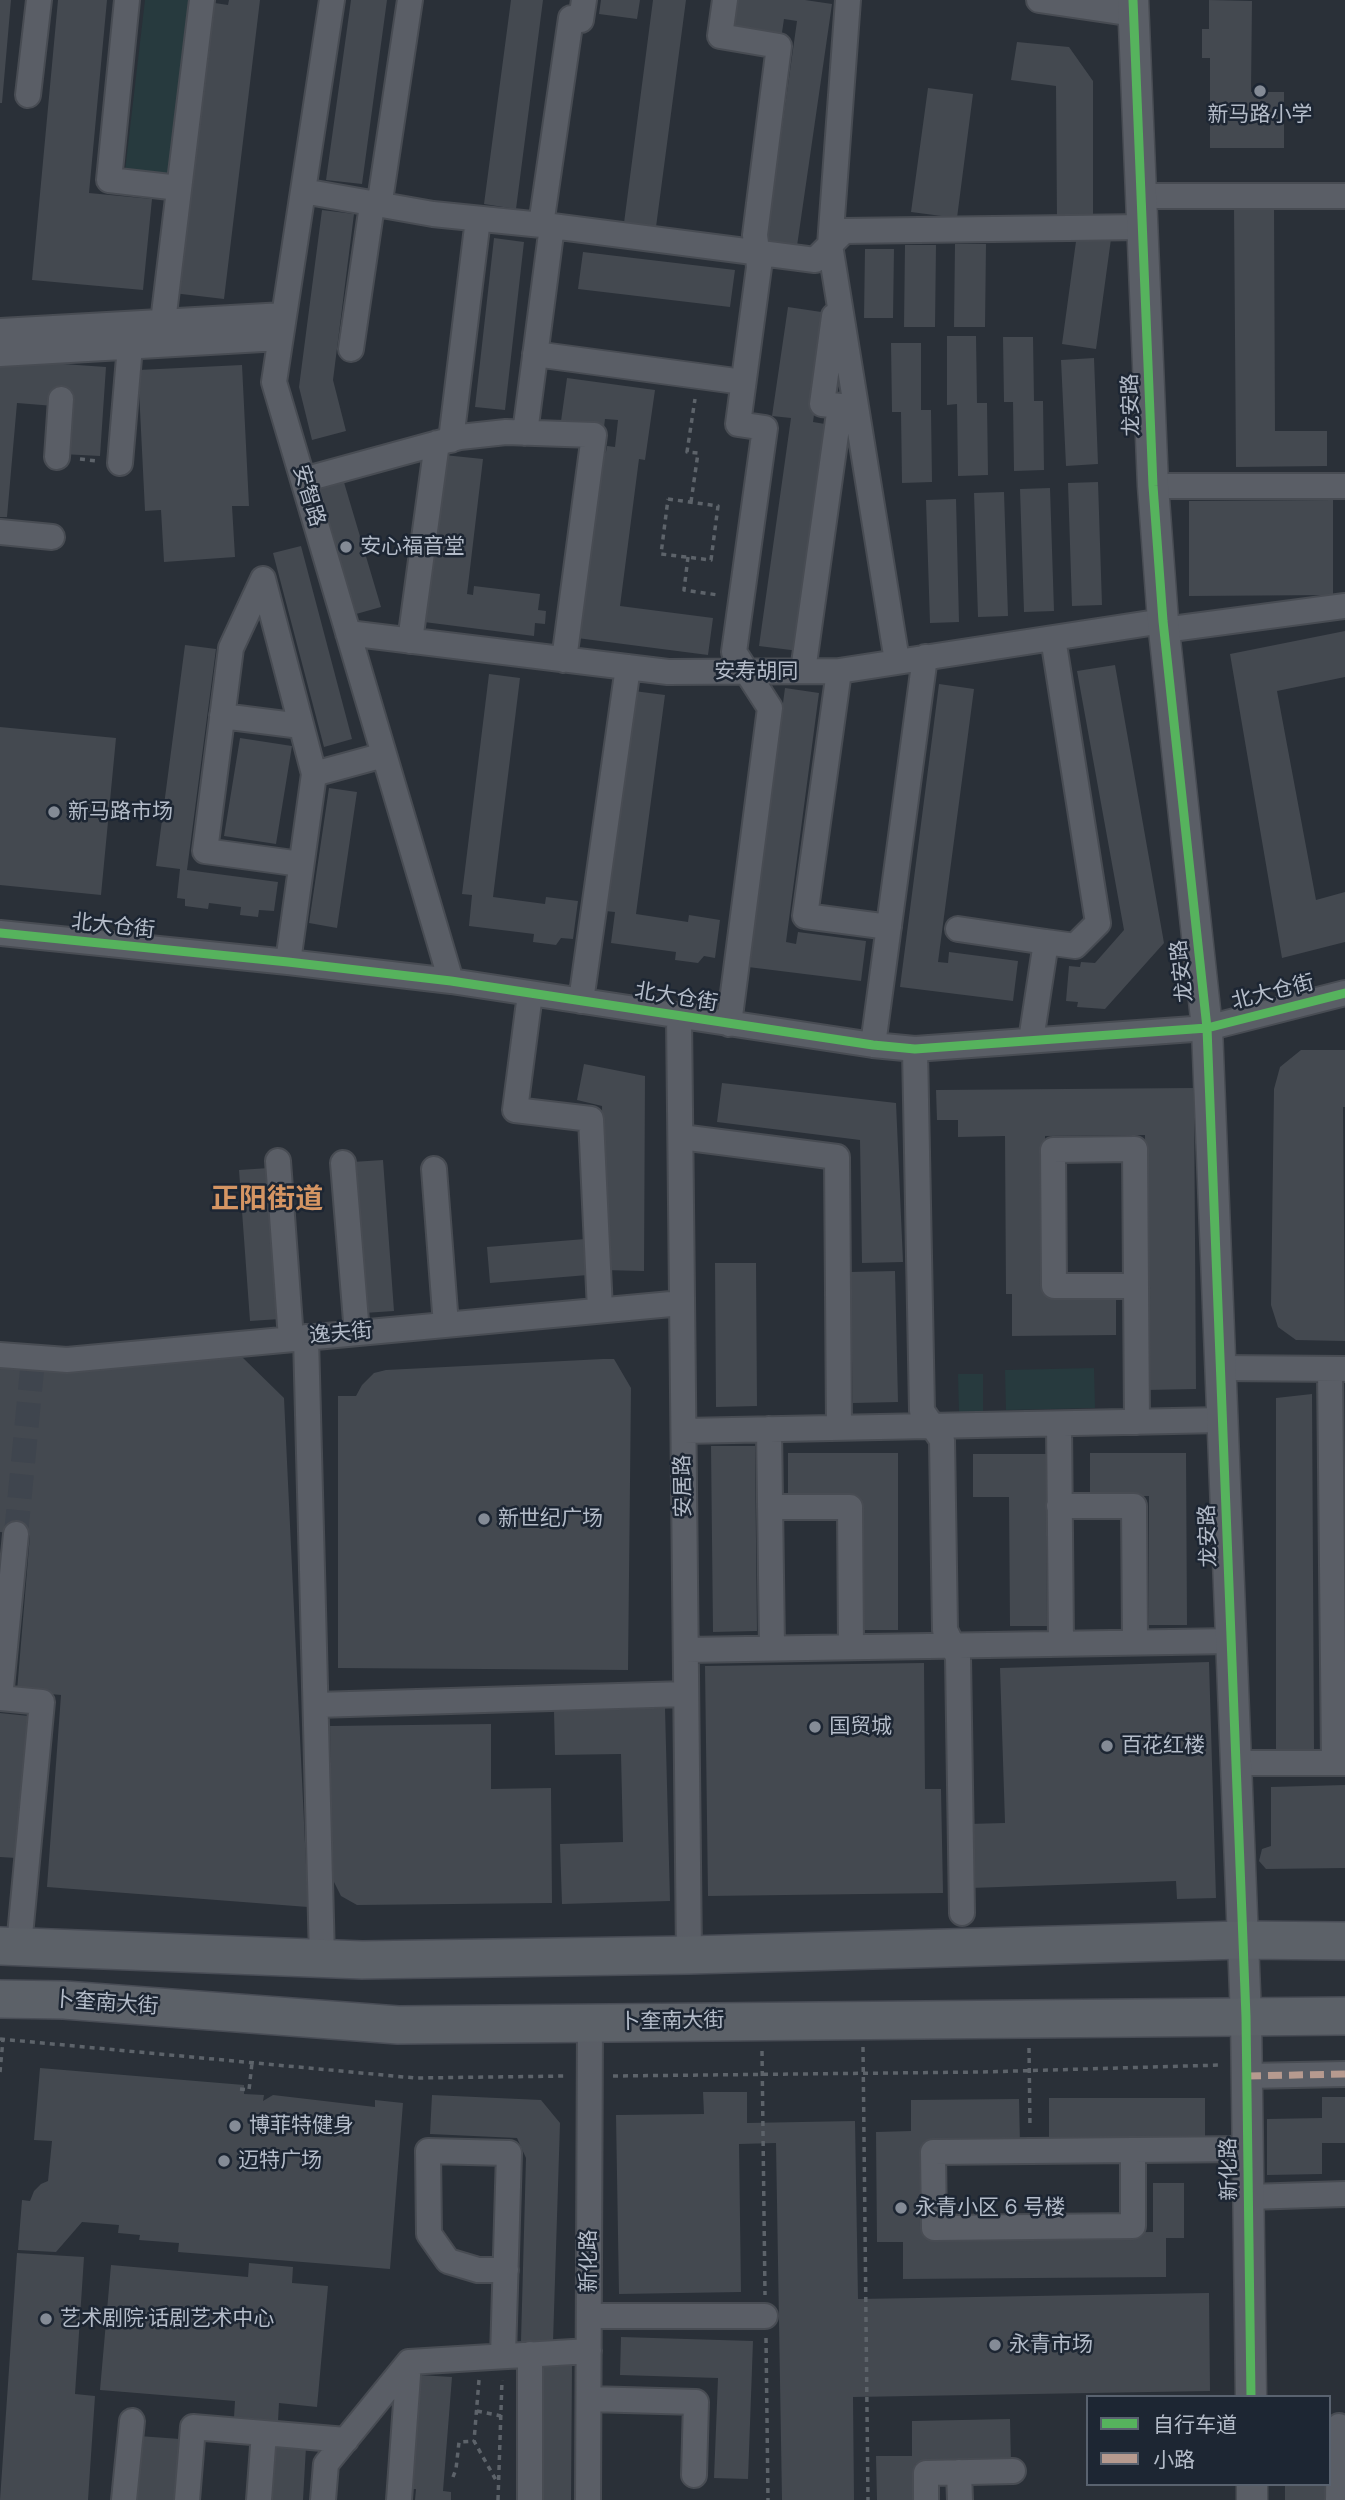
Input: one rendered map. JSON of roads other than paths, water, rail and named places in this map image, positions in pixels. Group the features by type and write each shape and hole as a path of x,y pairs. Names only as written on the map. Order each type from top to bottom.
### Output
{"main road":[{"path":"10,1946 362,1960 689,1955 1242,1940 1345,1941"},
{"name":"卜奎南大街","path":"0,1999 64,2000 397,2025 1345,2016"}],"street":[{"path":"28,95 39,0"},
{"path":"127,0 109,180 179,188"},
{"path":"163,322 202,0"},
{"name":"安智路","path":"332,0 274,383 451,982"},
{"path":"351,349 371,212 381,194 410,0"},
{"path":"525,433 571,18 581,20 584,0"},
{"path":"725,0 720,36 779,46 755,235 759,267 738,424 765,428 734,652 770,708 729,1024"},
{"path":"848,0 830,245 897,661"},
{"path":"1039,0 1134,7"},
{"name":"龙安路","path":"1134,7 1153,486 1163,626 1207,1028 1242,1940"},
{"path":"303,191 433,214 547,225 815,260 844,231 1143,227"},
{"path":"1141,197 1345,196"},
{"path":"410,641 478,219"},
{"path":"803,671 839,407 822,404 838,291"},
{"path":"0,354 129,335 163,322 282,327"},
{"path":"0,331 129,335 282,327"},
{"path":"120,463 129,335"},
{"path":"535,354 743,382"},
{"path":"57,457 61,399"},
{"path":"303,480 444,441 506,432 594,435 564,660"},
{"path":"1153,486 1345,486"},
{"path":"0,532 52,537"},
{"path":"288,962 314,774 262,579 231,648 205,851 301,864"},
{"name":"安寿胡同","path":"348,633 668,672 839,671 1053,638 1345,606"},
{"path":"958,929 1074,946 1098,923 1053,638"},
{"path":"873,1045 925,657"},
{"path":"581,1001 628,667"},
{"path":"839,671 805,916 889,927"},
{"path":"222,716 301,726"},
{"path":"314,774 384,755"},
{"name":"北大仓街","path":"0,933 288,962 451,982 915,1049 1207,1028 1345,993"},
{"path":"1031,1040 1046,942"},
{"path":"530,994 515,1110 591,1119 600,1310"},
{"name":"安居路","path":"680,1016 689,1955"},
{"path":"915,1049 922,1411 942,1440 946,1630 958,1657 962,1913"},
{"path":"681,1137 836,1157 839,1428"},
{"path":"1136,1286 1054,1286 1053,1150 1135,1149 1137,1422"},
{"path":"278,1161 299,1338 316,1704 322,1958"},
{"path":"342,1163 357,1333"},
{"path":"434,1169 446,1325"},
{"name":"逸夫街","path":"0,1355 33,1364 682,1303"},
{"path":"1220,1368 1338,1369 1340,1763 1235,1763"},
{"path":"684,1431 1222,1420"},
{"path":"1059,1424 1061,1643"},
{"path":"769,1429 772,1648"},
{"path":"1059,1506 1134,1506 1135,1642"},
{"path":"770,1507 850,1507 851,1647"},
{"path":"10,1946 42,1702 0,1698 16,1534"},
{"path":"686,1650 1231,1641"},
{"path":"316,1704 686,1695"},
{"name":"新化路","path":"1242,1940 1246,2017 1251,2395"},
{"name":"新化路","path":"588,2500 590,2023"},
{"path":"1247,2070 1345,2074"},
{"path":"1133,2150 1133,2226 934,2228 933,2152 1133,2150 1248,2149"},
{"path":"492,2357 506,2270 509,2153 428,2151 429,2234 448,2261 478,2270 506,2270"},
{"path":"1248,2197 1345,2194"},
{"path":"589,2316 765,2316"},
{"path":"323,2500 326,2463 409,2362 589,2351"},
{"path":"530,2354 530,2500"},
{"path":"399,2500 409,2362"},
{"path":"589,2399 696,2402 694,2475"},
{"path":"124,2500 132,2421"},
{"path":"187,2500 193,2427 346,2440"},
{"path":"1338,2428 1338,2500"},
{"path":"259,2500 264,2433"},
{"path":"926,2500 926,2473 1013,2471"},
{"path":"959,2472 960,2500"}],"tunnel":[{"path":"16,1534 32,1370"}],"place":[{"name":"新马路小学","path":"1260,91"},
{"name":"安心福音堂","path":"346,547"},
{"name":"新马路市场","path":"54,812"},
{"name":"新世纪广场","path":"484,1519"},
{"name":"国贸城","path":"815,1727"},
{"name":"百花红楼","path":"1107,1746"},
{"name":"博菲特健身","path":"235,2126"},
{"name":"迈特广场","path":"224,2161"},
{"name":"永青小区 6 号楼","path":"901,2208"},
{"name":"艺术剧院·话剧艺术中心","path":"46,2319"},
{"name":"永青市场","path":"995,2345"}],"district":[{"name":"正阳街道","path":"267,1201"}]}
